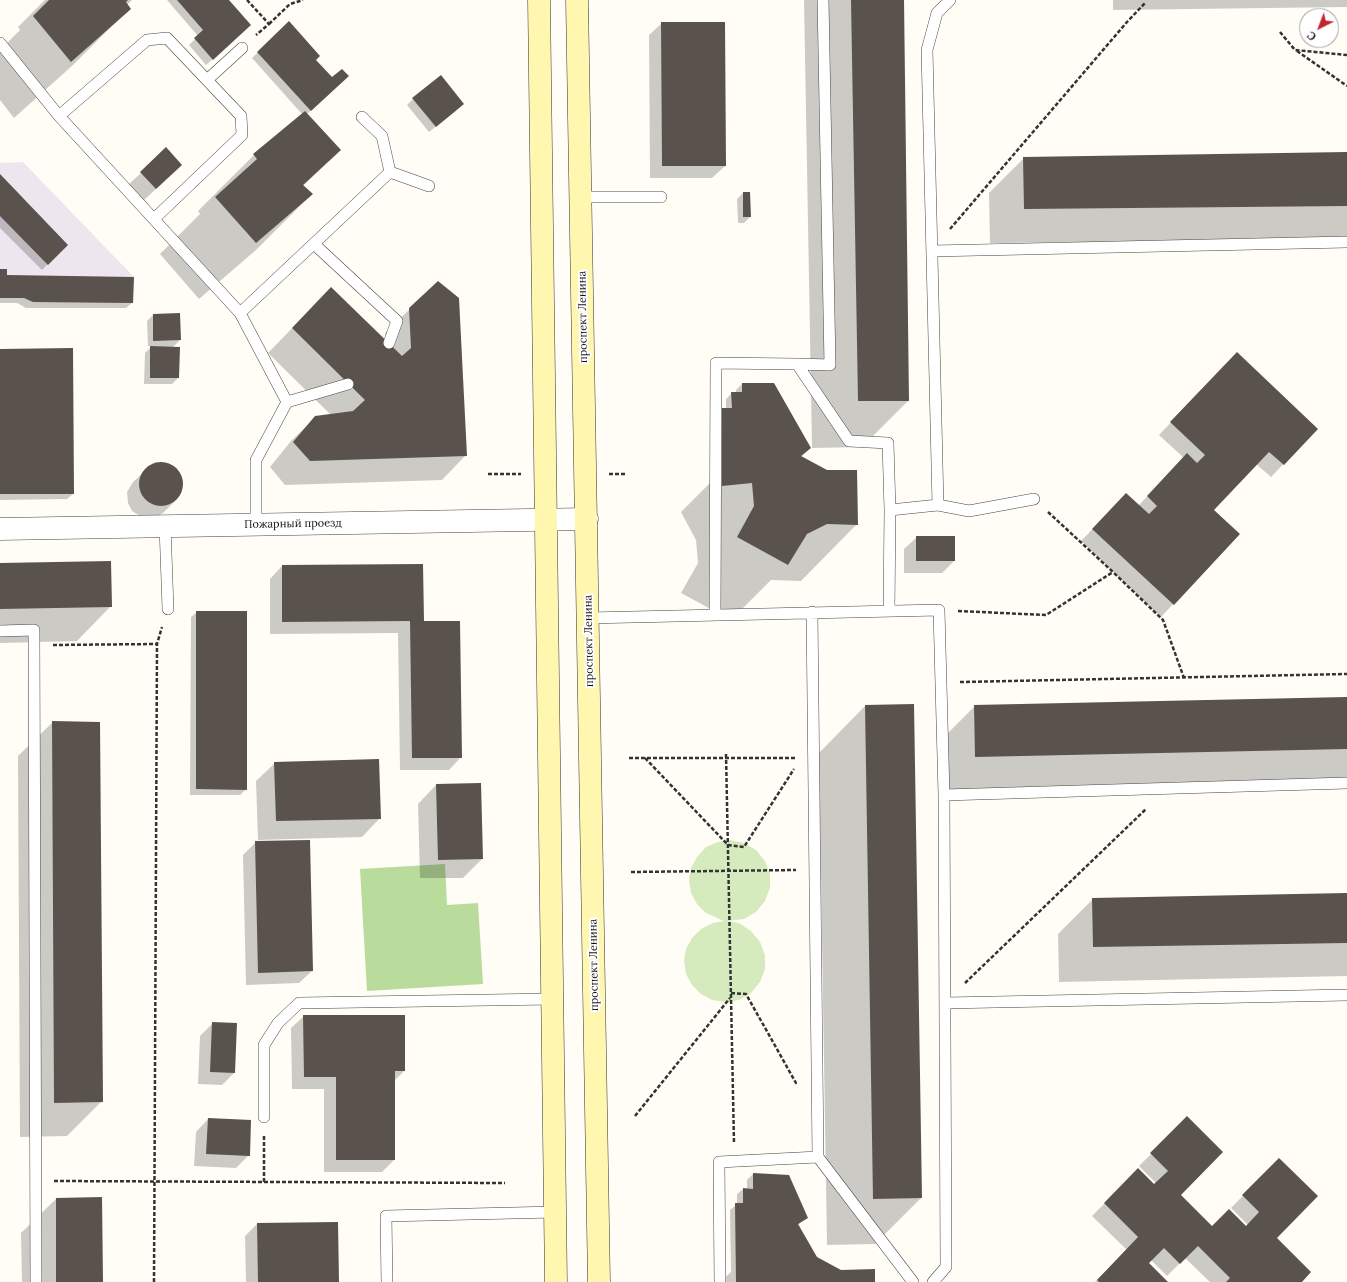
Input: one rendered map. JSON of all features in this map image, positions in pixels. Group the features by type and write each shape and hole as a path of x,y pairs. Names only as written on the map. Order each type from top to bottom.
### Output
{"main road":[{"path":"539,0 556,1282"},
{"name":"проспект Ленина","path":"577,0 599,1282"}],"street":[{"name":"Пожарный проезд","path":"0,529 587,519"}],"lane":[{"path":"715,614 716,363 830,365 823,0"},
{"path":"938,505 927,50 938,13 950,0"},
{"path":"59,116 147,40 167,38 241,116 242,135 154,219"},
{"path":"0,43 59,116 240,314 287,402"},
{"path":"207,80 242,48"},
{"path":"362,116 382,136 390,172"},
{"path":"240,314 390,172"},
{"path":"390,172 429,186"},
{"path":"581,198 661,197"},
{"path":"932,251 1347,242"},
{"path":"314,244 397,321 389,343"},
{"path":"797,364 849,441 888,443 890,510 889,611"},
{"path":"256,525 256,460 287,402 348,384"},
{"path":"890,510 938,505 969,511 1034,499"},
{"path":"165,526 168,609"},
{"path":"588,618 939,610 944,795 946,1268 933,1282"},
{"path":"812,612 818,1157 913,1282"},
{"path":"0,631 34,630 36,1282"},
{"path":"944,795 1347,783"},
{"path":"945,1003 1347,995"},
{"path":"264,1117 264,1045 278,1023 299,1003 552,999"},
{"path":"720,1282 719,1162 818,1157"},
{"path":"387,1282 386,1216 555,1212"}],"path":[{"path":"247,0 269,24"},
{"path":"242,48 290,4 303,0"},
{"path":"932,251 1127,22 1145,3"},
{"path":"1280,32 1295,50 1347,86"},
{"path":"1295,50 1347,55"},
{"path":"488,474 525,474"},
{"path":"1034,499 1163,620 1184,678"},
{"path":"939,610 1046,615 1113,572"},
{"path":"154,1282 157,644 168,609"},
{"path":"34,646 157,644"},
{"path":"940,682 1347,674"},
{"path":"726,754 734,1161"},
{"path":"629,758 814,758"},
{"path":"645,758 728,845 744,847 801,758"},
{"path":"945,1003 1167,788"},
{"path":"631,872 815,870"},
{"path":"731,993 746,994 796,1083 817,1084"},
{"path":"635,1116 731,997"},
{"path":"264,1117 264,1182"},
{"path":"36,1181 505,1183"}],"shaded area":[{"path":"23,162 134,277 133,303 33,302 24,298 0,298 0,163"}],"green space":[{"path":"730,840 744,843 756,850 765,861 770,874 770,888 765,901 756,912 744,919 728,921 739,923 751,931 760,942 765,955 765,969 760,982 751,993 739,1000 725,1002 712,1000 701,994 692,985 686,974 684,961 686,949 692,938 701,929 713,923 724,921 706,913 697,904 691,893 689,880 691,868 697,857 706,847 718,842"},
{"path":"445,864 447,905 478,903 483,984 367,991 360,869"}],"building":[{"path":"49,0 128,0 126,2 131,9 71,62 33,16"},
{"path":"177,0 229,0 251,25 213,60 194,38 203,30"},
{"path":"851,0 904,0 909,401 858,401"},
{"path":"289,21 320,56 316,60 332,77 342,69 349,76 311,111 257,52"},
{"path":"661,22 725,22 726,166 662,166"},
{"path":"441,75 464,104 436,127 412,98"},
{"path":"305,111 341,150 303,185 313,194 256,243 215,197 257,159 253,154"},
{"path":"166,147 182,165 156,189 140,172"},
{"path":"1347,152 1347,206 1024,209 1023,157"},
{"path":"0,174 68,245 48,265 0,216"},
{"path":"743,192 750,192 751,217 743,217"},
{"path":"0,269 7,269 7,275 134,277 133,303 33,302 24,298 0,298"},
{"path":"438,281 459,298 467,456 310,461 293,442 315,416 353,411 365,400 292,328 331,287 402,356 411,348 409,308"},
{"path":"180,313 181,340 153,341 153,314"},
{"path":"150,346 180,347 179,378 150,378"},
{"path":"73,348 74,494 0,494 0,349"},
{"path":"1237,352 1318,429 1284,465 1269,452 1214,510 1240,534 1174,605 1092,529 1126,493 1149,514 1157,506 1147,496 1187,453 1197,463 1205,455 1170,422"},
{"path":"742,383 774,383 811,448 801,456 827,470 857,470 858,525 827,524 807,534 788,565 737,537 754,506 752,483 722,486 722,408 732,408 731,392 742,392"},
{"path":"157,462 165,462 170,463 177,468 182,475 182,493 177,500 170,505 157,506 149,503 142,496 139,488 139,480 142,472 149,465"},
{"path":"916,536 955,536 955,561 916,561"},
{"path":"111,561 112,607 0,609 0,563"},
{"path":"423,564 424,621 460,621 462,758 412,758 410,621 282,622 282,565"},
{"path":"196,611 247,611 247,790 196,789"},
{"path":"1347,697 1347,749 975,757 974,705"},
{"path":"914,704 922,1198 873,1199 865,705"},
{"path":"52,721 100,722 103,1102 54,1103"},
{"path":"379,759 381,819 276,821 274,762"},
{"path":"481,783 483,859 438,860 436,784"},
{"path":"310,840 313,971 258,973 255,841"},
{"path":"1347,893 1347,943 1093,947 1092,898"},
{"path":"303,1015 405,1015 405,1071 395,1071 395,1160 336,1160 336,1077 304,1077"},
{"path":"212,1022 237,1023 235,1073 210,1072"},
{"path":"1187,1116 1223,1152 1181,1195 1212,1226 1229,1209 1246,1226 1259,1212 1242,1195 1279,1158 1318,1196 1277,1238 1311,1272 1302,1282 1226,1282 1230,1278 1198,1246 1180,1264 1164,1248 1149,1263 1168,1282 1099,1282 1097,1280 1138,1237 1104,1203 1138,1168 1154,1184 1168,1171 1150,1153"},
{"path":"208,1118 251,1120 250,1156 206,1154"},
{"path":"753,1173 789,1175 808,1218 798,1224 817,1257 841,1270 875,1269 875,1282 736,1282 735,1203 743,1203 743,1188 753,1189"},
{"path":"102,1197 103,1282 56,1282 56,1198"},
{"path":"338,1222 339,1282 258,1282 257,1223"}]}
